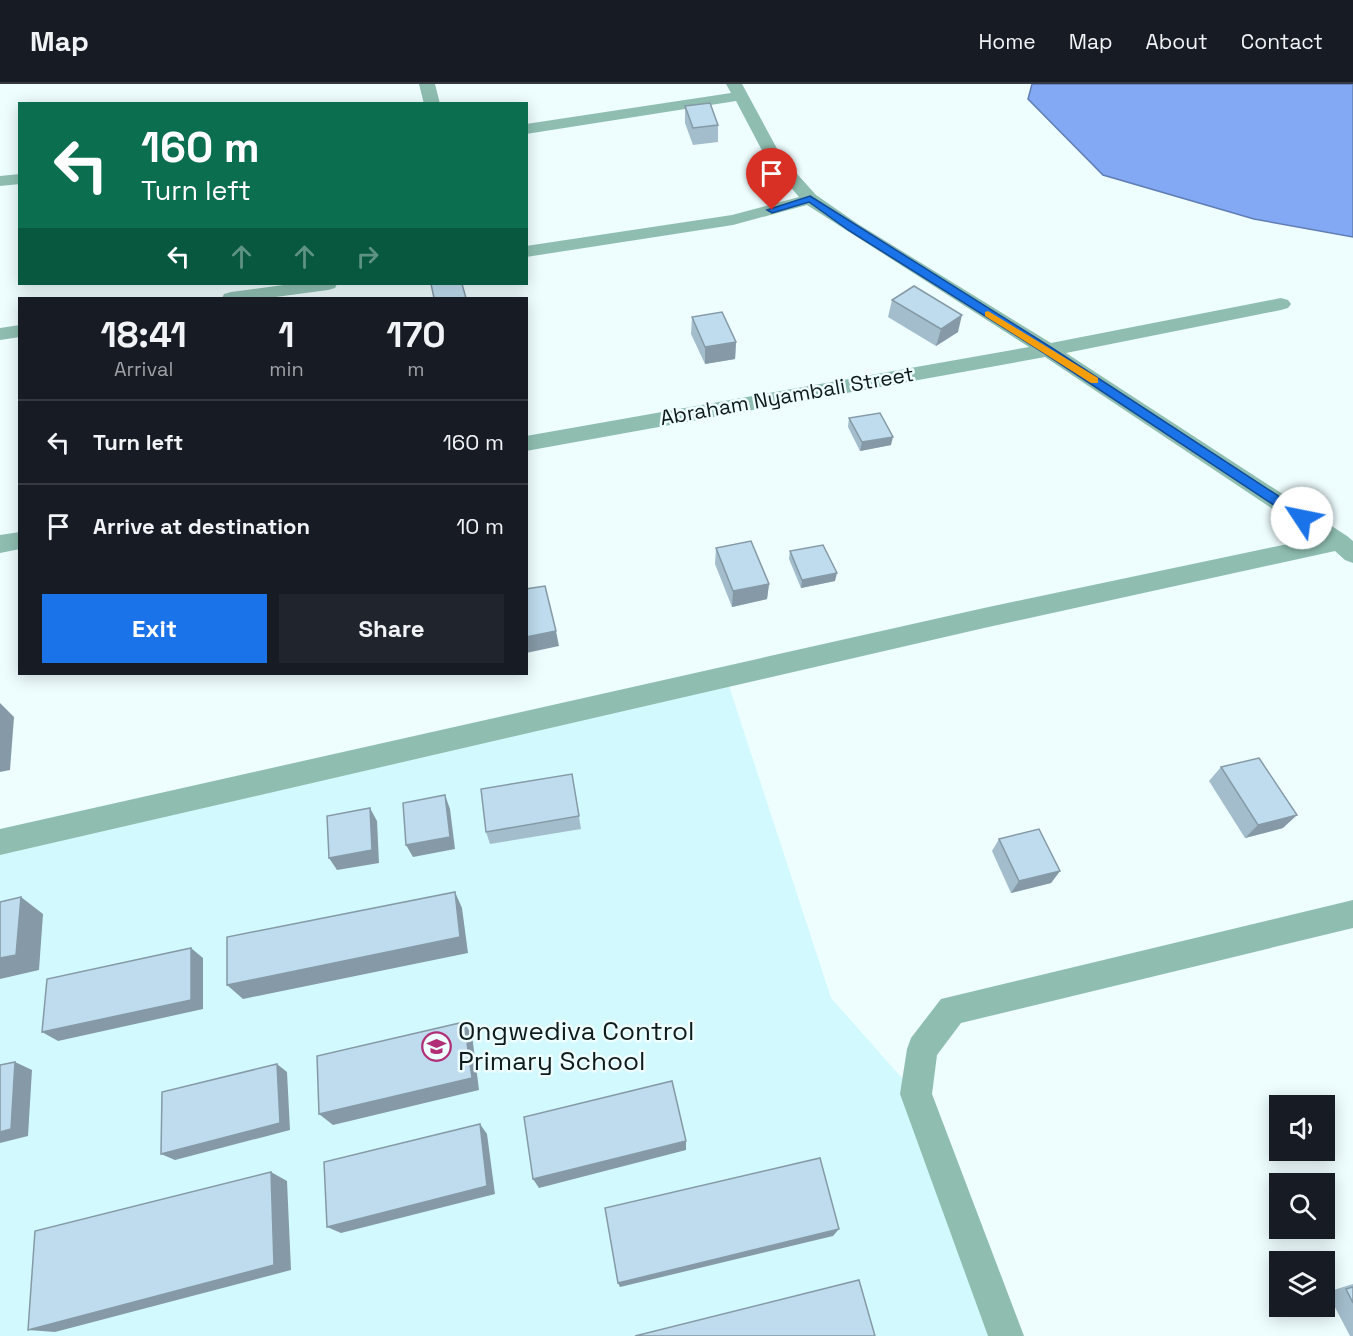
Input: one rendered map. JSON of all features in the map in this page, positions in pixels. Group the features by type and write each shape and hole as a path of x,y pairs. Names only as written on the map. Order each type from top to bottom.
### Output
{"street":[{"path":"427,84 432,102"},
{"path":"528,129 737,90 774,158 810,199 852,228 1048,350 1346,548"},
{"path":"0,181 18,178"},
{"path":"528,252 734,220 810,199"},
{"path":"257,297 323,285"},
{"name":"Abraham Nyambali Street","path":"528,444 1048,350 1281,304"},
{"path":"0,333 18,331"},
{"path":"0,544 18,540"},
{"path":"0,842 984,618 1346,548"},
{"path":"1006,1336 916,1094 922,1049 952,1010 1353,914"}],"shaded area":[{"name":"Ongwediva Control Primary School","path":"726,677 831,998 916,1094 1006,1336 0,1336 0,842"}],"water":[{"path":"1032,84 1353,84 1353,237 1254,219 1103,175 1028,99"}],"building":[{"path":"710,103 718,125 693,128 685,106"},
{"path":"431,285 462,285 466,297 434,297"},
{"path":"914,286 962,315 941,329 892,300"},
{"path":"722,312 736,342 705,347 692,317"},
{"path":"880,413 893,437 862,442 849,418"},
{"path":"751,541 769,584 733,591 716,548"},
{"path":"823,545 837,573 802,580 790,551"},
{"path":"545,586 556,631 528,637 528,589"},
{"path":"1259,758 1297,815 1258,825 1221,767"},
{"path":"572,774 579,816 486,832 481,789"},
{"path":"445,795 450,837 406,845 403,803"},
{"path":"370,808 372,850 329,858 327,816"},
{"path":"1039,829 1060,871 1019,881 999,839"},
{"path":"455,892 460,937 227,985 227,937"},
{"path":"21,897 16,955 0,958 0,902"},
{"path":"191,948 191,1000 42,1032 47,979"},
{"path":"464,1022 472,1078 319,1114 317,1056"},
{"path":"15,1062 11,1129 0,1132 0,1065"},
{"path":"277,1064 280,1123 161,1154 162,1092"},
{"path":"672,1081 686,1141 533,1179 524,1117"},
{"path":"480,1124 487,1186 327,1227 324,1162"},
{"path":"820,1158 839,1229 618,1283 605,1208"},
{"path":"271,1172 274,1265 28,1330 35,1231"},
{"path":"859,1280 875,1336 635,1336"},
{"path":"1353,1287 1353,1303 1346,1289"}],"slow traffic":[{"path":"988,314 1094,381"}],"place":[{"name":"Ongwediva Control Primary School","path":"437,1046"}],"route":[{"path":"772,210 810,199 852,228 1048,350 1302,518"}]}
